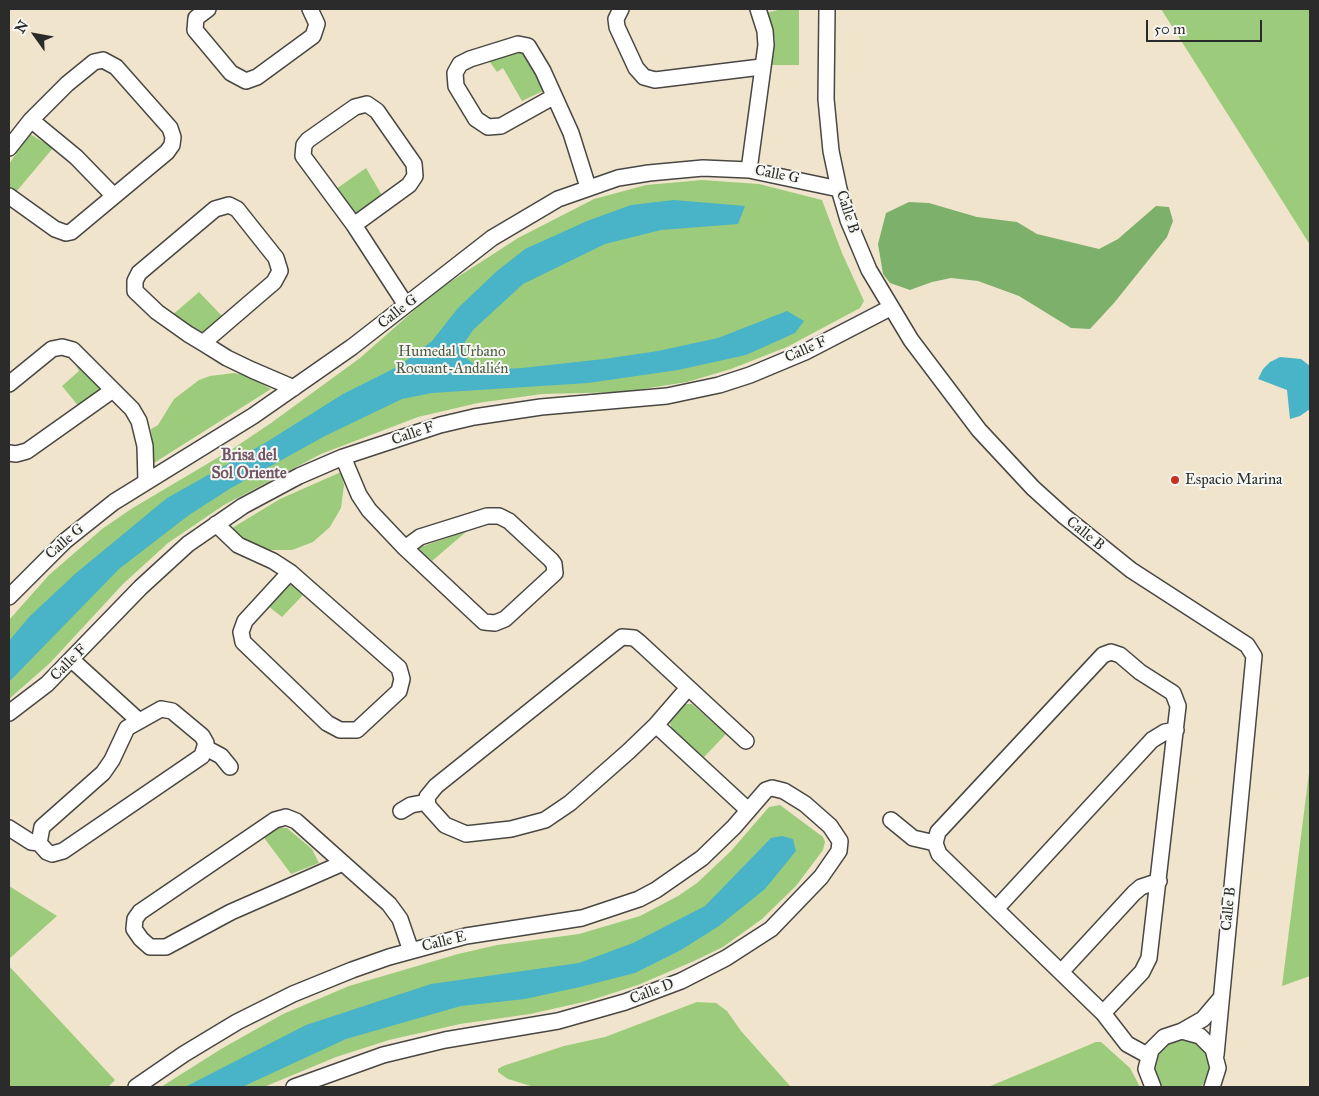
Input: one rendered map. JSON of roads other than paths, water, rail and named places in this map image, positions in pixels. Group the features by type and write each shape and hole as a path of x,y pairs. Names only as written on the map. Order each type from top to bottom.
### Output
{"street":[{"path":"208,9 196,18 195,30 231,73 246,81 258,77 313,36 317,24 310,9"},
{"path":"621,9 616,19 617,27 636,68 644,77 655,80 762,67"},
{"path":"749,170 766,36 758,9"},
{"name":"Calle B","path":"827,9 826,99 831,151 839,189 860,250 890,308 955,401 1033,488 1090,538 1131,570 1252,650 1256,663 1220,1000 1216,1055 1218,1068 1212,1087"},
{"path":"552,96 501,126 488,127 476,119 456,86 455,73 464,61 522,44 530,49 571,133 588,187"},
{"path":"9,148 31,120 67,84 94,62 103,60 112,63 170,128 173,137 170,149 76,229 66,233 55,229 9,196"},
{"path":"354,225 409,185 415,176 414,164 377,111 367,104 358,105 308,140 302,151 305,162 354,225 406,305"},
{"path":"31,120 76,157 114,196"},
{"name":"Calle G","path":"9,597 70,536 114,502 217,439 294,388 492,238 546,205 588,187 618,178 681,169 726,168 749,170 839,189"},
{"path":"203,344 274,282 280,271 276,258 237,209 229,205 215,209 139,273 135,282 135,291 173,324 203,344 252,370 294,388"},
{"name":"Calle F","path":"9,713 47,684 151,578 188,544 271,490 343,457 440,424 541,406 666,396 719,385 750,375 805,352 890,308"},
{"path":"9,384 48,352 62,347 78,354 132,409 139,421 145,446 146,482"},
{"path":"9,453 16,454 27,451 113,390"},
{"path":"343,457 363,502 405,548 479,618 490,623 505,619 555,573 554,564 551,560 509,521 499,516 487,516 420,537 405,548"},
{"path":"216,524 238,545 273,561 290,572 395,664 402,679 399,691 357,730 340,730 327,723 243,642 241,632 246,621 290,572"},
{"path":"688,688 656,725 570,803 555,814 534,824 466,834 445,825 433,815 427,802 429,793 436,786 622,637 634,638 639,642 746,741"},
{"path":"1103,1013 1146,966 1151,950 1178,702 1173,693 1115,653 1107,653 938,832 935,843 939,854 1103,1013 1127,1044 1148,1056"},
{"path":"72,660 138,720"},
{"path":"39,843 42,827 103,773 112,760 127,728 138,720 161,709 172,711 202,736 206,748 221,756 230,767"},
{"path":"656,725 748,810"},
{"path":"996,909 1152,740 1165,732 1176,730"},
{"path":"9,828 31,842 39,843 47,852 52,854 63,851 199,759 206,748"},
{"name":"Calle D","path":"294,1087 354,1064 412,1048 558,1021 625,1002 681,981 747,945 771,928 804,897 837,855 840,844 837,835 816,813 784,791 772,788 766,790 748,810"},
{"path":"401,811 427,802"},
{"name":"Calle E","path":"136,1087 210,1038 264,1008 322,982 411,951 466,936 582,918 621,906 656,890 688,869 719,843 748,810"},
{"path":"343,863 231,912 166,947 150,947 134,929 135,919 140,912 280,817 292,818 343,863 396,912 411,951"},
{"path":"891,820 913,838 935,843"},
{"path":"1062,972 1141,887 1159,881"},
{"path":"1153,1087 1146,1069 1148,1056 1155,1045 1164,1036 1182,1031 1203,1018 1220,1000"},
{"path":"1182,1031 1194,1034 1205,1040 1216,1055"}],"water":[{"name":"Humedal Urbano Rocuant-Andalién","path":"674,200 745,206 738,224 661,230 605,244 523,284 473,330 465,342 465,357 481,370 522,368 604,359 658,351 718,338 787,311 804,321 795,333 746,355 678,370 588,383 432,393 402,399 325,436 231,488 189,515 119,569 9,682 9,641 29,617 75,574 167,498 265,443 343,394 399,366 432,341 458,308 497,271 525,249 587,221 631,205"},
{"path":"1280,357 1301,359 1310,366 1310,409 1300,416 1290,419 1287,390 1258,379 1263,369 1270,362"},
{"path":"782,836 793,839 796,851 765,889 719,926 681,950 635,973 525,999 461,1006 346,1039 242,1087 185,1087 306,1025 431,984 579,963 633,943 705,906 771,838"}],"place":[{"name":"Espacio Marina","path":"1175,480"}],"district":[{"name":"Brisa del Sol Oriente","path":"249,465"}]}
